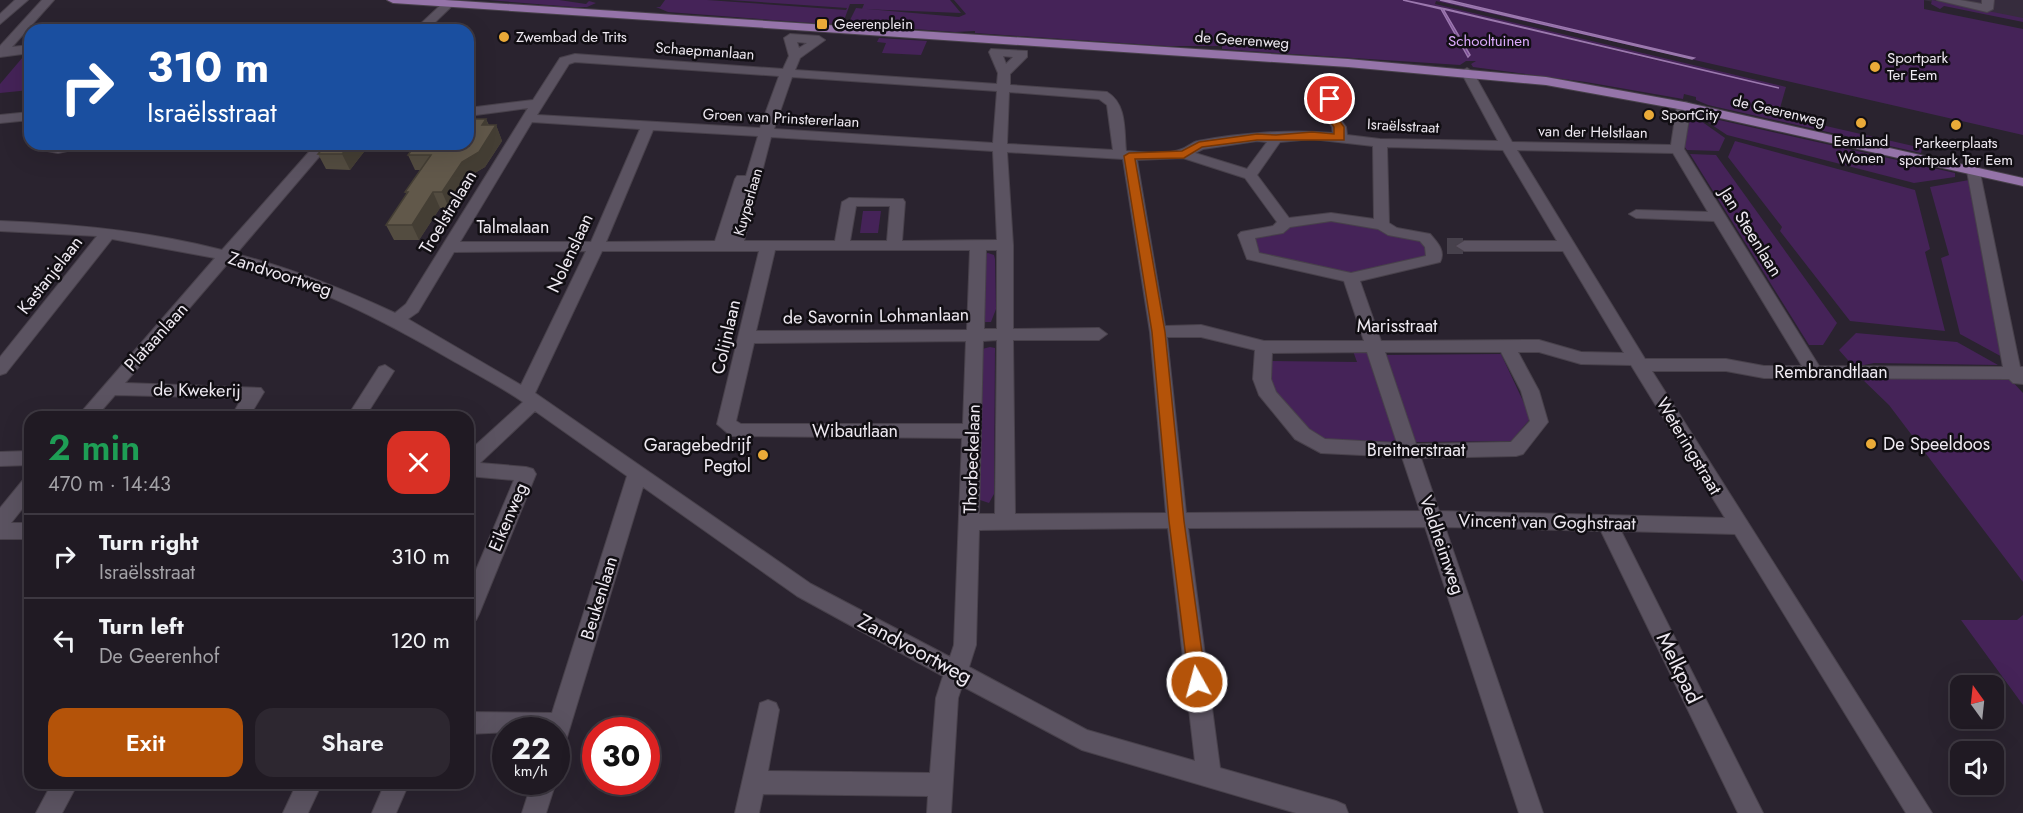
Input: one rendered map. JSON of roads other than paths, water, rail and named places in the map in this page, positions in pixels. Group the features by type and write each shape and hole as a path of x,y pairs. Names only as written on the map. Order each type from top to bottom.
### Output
{"main road":[{"name":"de Geerenweg","path":"393,0 1467,72 1546,81 1684,106 2023,182"}],"street":[{"path":"0,20 22,0"},
{"path":"0,25 27,23 48,0"},
{"path":"1942,0 1988,9 1988,0"},
{"path":"426,24 448,4"},
{"path":"0,52 24,26"},
{"path":"0,52 24,50"},
{"path":"781,73 795,56"},
{"name":"Schaepmanlaan","path":"537,104 564,61 575,58 1102,95 1114,105 1124,155"},
{"name":"Weteringstraat","path":"1467,72 1508,147 1738,526 1920,813"},
{"name":"Kuyperlaan","path":"728,246 781,73"},
{"path":"1002,89 1004,73"},
{"path":"1328,78 1331,116 1343,134"},
{"name":"Thorbeckelaan","path":"1002,89 1000,148 1005,245 1005,522"},
{"path":"474,111 520,104 537,104"},
{"path":"528,118 537,104"},
{"path":"1677,149 1684,106"},
{"path":"0,119 24,117"},
{"name":"Groen van Prinstererlaan","path":"528,118 1124,155"},
{"name":"Troelstralaan","path":"396,320 412,308 528,118"},
{"name":"Nolenslaan","path":"530,398 648,127"},
{"name":"Israëlsstraat","path":"1124,155 1184,154 1199,145 1257,137 1343,134 1508,147"},
{"path":"1373,137 1382,225"},
{"path":"1250,175 1276,138"},
{"name":"van der Helstlaan","path":"1508,147 1677,149"},
{"name":"Jan Steenlaan","path":"1677,149 1814,372"},
{"name":"Plataanlaan","path":"91,411 318,150"},
{"path":"1184,154 1250,175 1285,223"},
{"path":"1124,155 1158,332 1177,521 1209,775"},
{"path":"1974,171 2019,376"},
{"path":"842,245 849,202 898,202 894,245"},
{"path":"1636,214 1719,217"},
{"path":"1331,217 1382,225 1393,232 1425,237 1440,246 1434,259 1351,278 1252,256 1246,235 1278,230 1285,223 1331,217"},
{"name":"Zandvoortweg","path":"0,226 46,226 108,233 192,247 272,268 339,293 396,320 530,398 804,590 1082,739 1336,813"},
{"name":"Kastanjelaan","path":"0,369 108,233"},
{"name":"Thorbeckelaan","path":"939,813 947,698 965,645 978,245"},
{"name":"Talmalaan","path":"450,247 1005,245"},
{"name":"Colijnlaan","path":"738,431 726,424 768,246"},
{"path":"1464,246 1569,246"},
{"name":"Veldheimweg","path":"1351,278 1434,519 1531,813"},
{"name":"Marisstraat","path":"1158,332 1201,331 1264,347 1539,346 1581,358 1638,362"},
{"path":"1005,335 1099,334"},
{"name":"de Savornin Lohmanlaan","path":"747,337 1005,335"},
{"name":"Breitnerstraat","path":"1264,347 1262,379 1268,395 1302,434 1321,446 1410,451 1516,449 1539,422 1530,391 1506,346"},
{"name":"Rembrandtlaan","path":"1638,362 1726,365 1764,372 2019,376"},
{"path":"360,411 385,371"},
{"name":"de Kwekerij","path":"109,389 255,392 244,411"},
{"path":"474,457 530,398"},
{"name":"Wibautlaan","path":"738,431 973,431"},
{"path":"0,459 24,458"},
{"name":"Eikenweg","path":"474,469 526,474 474,600"},
{"name":"Beukenlaan","path":"564,717 638,472"},
{"path":"0,522 24,492"},
{"name":"Vincent van Goghstraat","path":"970,522 1434,519 1738,526"},
{"name":"Melkpad","path":"1607,523 1751,813"},
{"path":"0,531 24,531"},
{"path":"747,813 768,710"},
{"name":"Beukenlaan","path":"474,724 492,725"},
{"path":"753,782 941,785"},
{"path":"48,813 62,789"},
{"path":"295,813 307,789"},
{"path":"384,813 394,789"},
{"path":"534,813 540,795"}],"tunnel":[{"path":"1447,246 1464,246"}],"place":[{"name":"Geerenplein","path":"822,24"},
{"name":"Zwembad de Trits","path":"504,37"},
{"name":"Sportpark Ter Eem","path":"1875,67"},
{"name":"SportCity","path":"1649,115"},
{"name":"Eemland Wonen","path":"1861,123"},
{"name":"Parkeerplaats sportpark Ter Eem","path":"1956,125"},
{"name":"De Speeldoos","path":"1871,444"},
{"name":"Garagebedrijf Pegtol","path":"763,455"}],"park label":[{"name":"Schooltuinen","path":"1489,41"}]}
